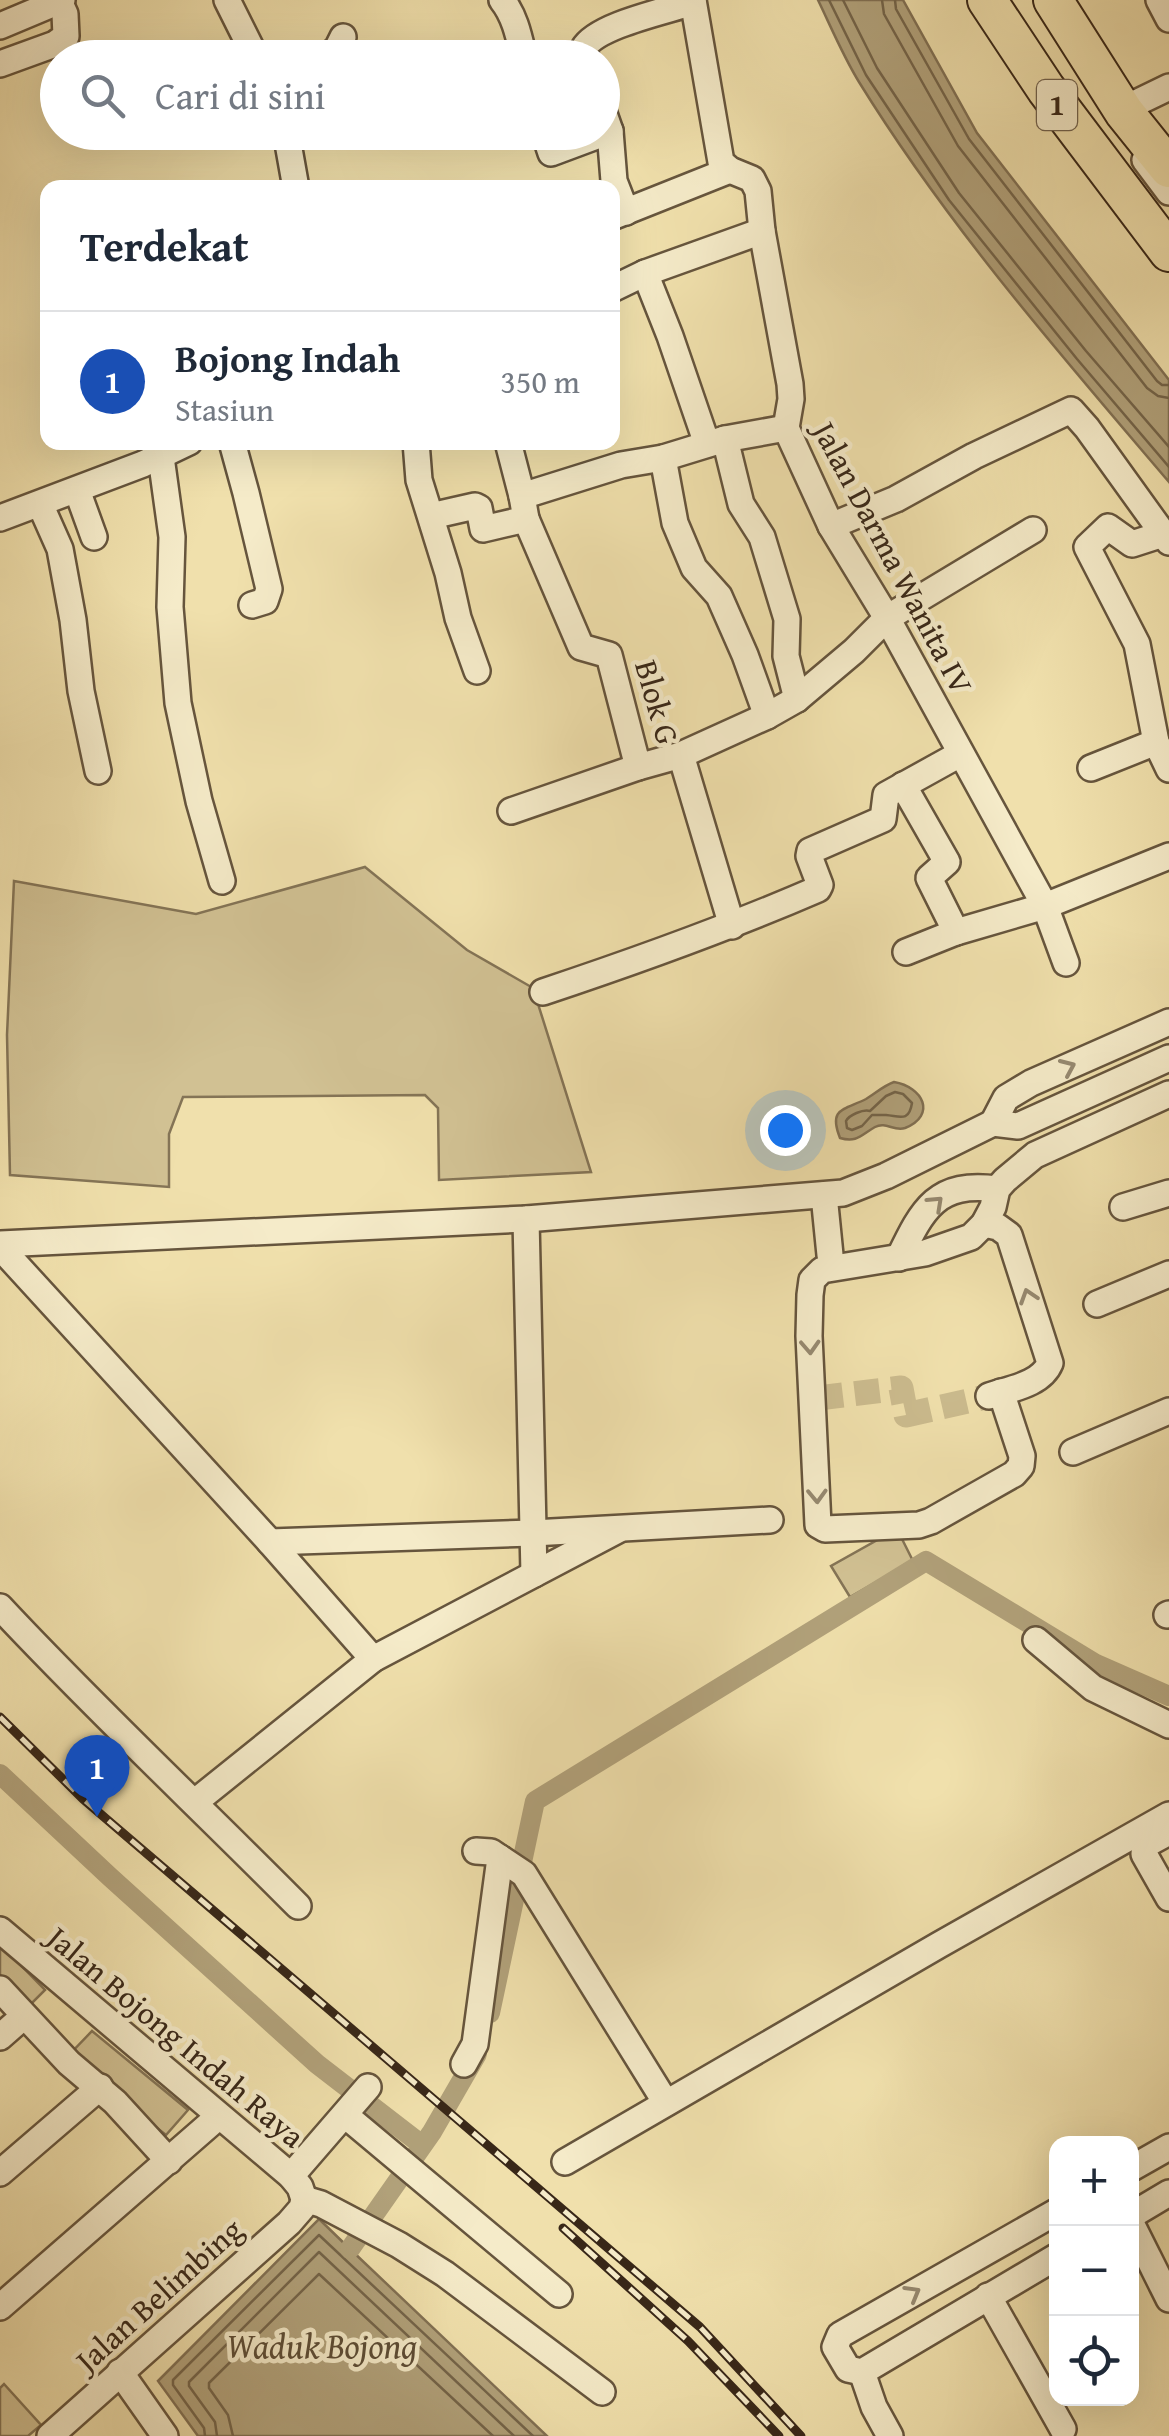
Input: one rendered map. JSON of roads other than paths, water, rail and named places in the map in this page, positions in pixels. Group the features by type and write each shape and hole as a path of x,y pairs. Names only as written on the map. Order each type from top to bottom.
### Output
{"highway":[{"name":"1","path":"987,0 1046,90 1169,252"},
{"name":"1","path":"1053,0 1124,112 1169,168"}],"street":[{"path":"226,0 247,40"},
{"path":"502,0 512,16 519,40"},
{"path":"1010,0 1083,116 1169,226"},
{"path":"1033,0 1089,86 1169,192"},
{"path":"1159,0 1169,18"},
{"path":"0,26 60,1 66,36 60,40"},
{"path":"589,40 638,17 693,1"},
{"name":"Jalan Darma Wanita IV","path":"693,1 721,162 752,179 758,191 790,384 786,428 831,526 887,618 1045,906 1066,963"},
{"path":"0,64 40,49"},
{"path":"1124,112 1169,86"},
{"path":"290,150 295,180"},
{"path":"613,150 614,180"},
{"path":"620,214 730,170"},
{"path":"620,284 762,231"},
{"path":"645,273 741,504 762,537 788,619 786,656 797,698"},
{"path":"831,526 896,498 1071,410 1166,538 1132,544 1108,527 1087,548 1138,644 1156,742 1169,769"},
{"path":"430,516 476,506 483,529 621,465 786,428"},
{"path":"0,518 174,450"},
{"path":"234,450 268,589 265,601 252,604"},
{"path":"417,450 420,480 458,618 477,671"},
{"path":"510,450 524,508"},
{"path":"161,457 172,537 170,607 178,703 199,801 222,881"},
{"path":"663,458 675,524 694,568 719,596 767,716"},
{"path":"77,490 94,537"},
{"path":"40,504 60,549 81,690 98,770"},
{"name":"Blok G","path":"524,508 581,647 610,655 638,767 682,754 767,716 797,698 887,618 1033,530"},
{"path":"1090,768 1156,742"},
{"path":"682,754 732,926"},
{"path":"543,992 732,926 818,889 810,852 883,819 886,794 960,754"},
{"path":"511,811 638,767"},
{"path":"903,785 948,862 929,878 956,932"},
{"path":"906,952 956,932 1045,906 1169,856"},
{"path":"993,1123 1006,1098 1169,1022"},
{"path":"0,1246 526,1218 856,1190 993,1123 1018,1126 1169,1058"},
{"path":"984,1224 998,1226 1008,1235 1050,1363 1046,1373 1036,1380 994,1395 1022,1456 1021,1466 1014,1474 919,1525 826,1529 818,1525 810,1295 816,1273 946,1247 970,1236 984,1224 1004,1180 1035,1155 1169,1094"},
{"path":"899,1258 924,1213 946,1192 974,1186 997,1189"},
{"path":"1123,1207 1169,1193"},
{"path":"824,1195 830,1254"},
{"path":"526,1218 534,1574"},
{"path":"0,1246 373,1658"},
{"path":"1097,1304 1169,1274"},
{"path":"1074,1452 1169,1411"},
{"path":"270,1542 532,1534 770,1520"},
{"path":"195,1802 373,1658 618,1530"},
{"path":"0,1607 78,1690 298,1906"},
{"path":"1036,1640 1093,1688 1169,1725"},
{"path":"565,2162 1169,1815"},
{"path":"1169,1832 1145,1846 1144,1854 1169,1898"},
{"path":"464,2064 475,2044 502,1861 666,2103"},
{"name":"Jalan Bojong Indah Raya","path":"0,1930 305,2193 446,2274 602,2392"},
{"path":"0,1989 169,2161"},
{"path":"0,2036 24,2016"},
{"path":"0,2173 100,2088"},
{"name":"Jalan Belimbing","path":"50,2436 290,2222 302,2208 305,2193 358,2100 384,2146 559,2294"},
{"path":"0,2307 218,2117"},
{"path":"1139,2164 1169,2146"},
{"path":"1139,2211 1169,2193"},
{"path":"1018,2234 1048,2262 862,2372 848,2368 836,2347 840,2335 1049,2216"},
{"path":"1132,2226 1169,2299"},
{"path":"988,2296 1063,2429"},
{"path":"120,2372 165,2436"},
{"path":"862,2372 874,2408 890,2436"}],"water":[{"path":"818,0 903,0 977,133 1169,380 1169,482 967,238 859,82"},
{"path":"894,1082 919,1095 921,1116 905,1128 879,1125 855,1139 840,1138 836,1121 840,1111"},
{"name":"Waduk Bojong","path":"319,2219 547,2436 198,2436 158,2381"}],"waterway":[{"path":"490,2013 535,1801 926,1561 1096,1664 1169,1696"},
{"path":"0,1774 317,2064 422,2145"},
{"path":"350,2249 432,2132 477,2054"}],"tunnel":[{"path":"818,1398 901,1388 906,1415 986,1397"}],"railway":[{"path":"0,1717 83,1799 700,2327 801,2436"},
{"path":"563,2228 688,2341 779,2436"}],"place":[{"name":"Bojong Indah","path":"97,1817"}]}
